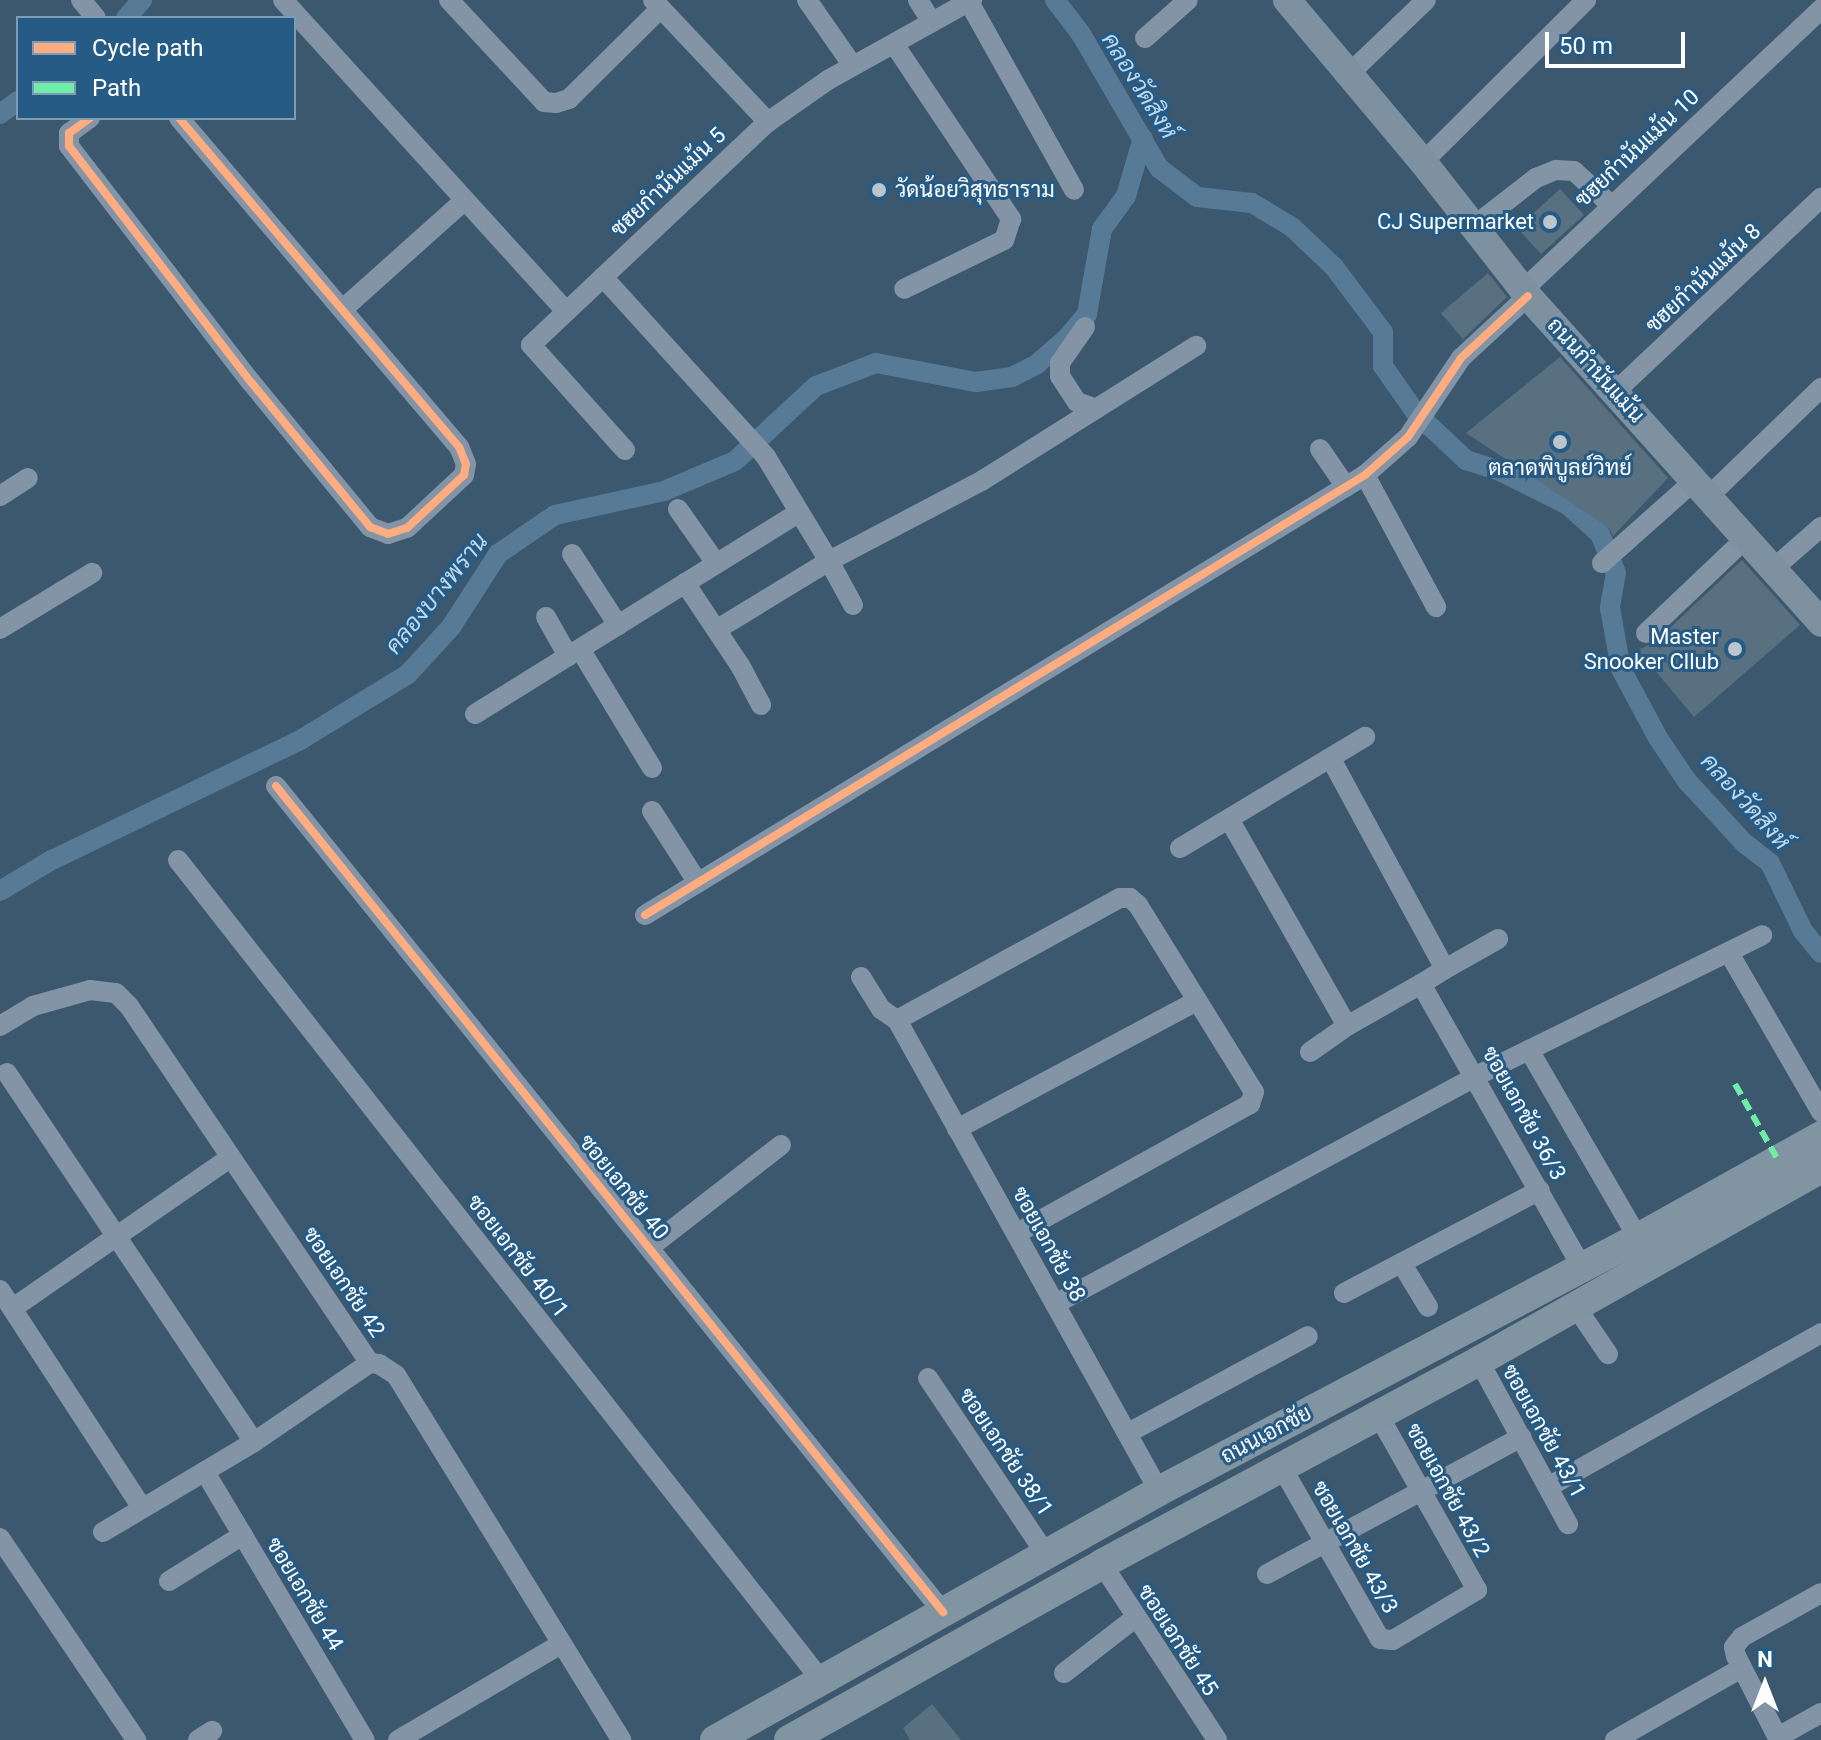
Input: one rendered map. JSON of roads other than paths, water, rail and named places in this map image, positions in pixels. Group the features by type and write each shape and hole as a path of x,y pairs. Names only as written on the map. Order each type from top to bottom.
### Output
{"main road":[{"name":"ถนนเอกชัย","path":"715,1740 1045,1553 1638,1238 1821,1136"},
{"name":"ถนนเอกชัย","path":"789,1740 1102,1564 1479,1361 1821,1168"},
{"path":"1395,1366 1412,1397"}],"street":[{"path":"81,0 94,16"},
{"path":"283,0 565,310"},
{"path":"449,0 544,102 556,103 569,99 657,4 768,122"},
{"path":"807,0 853,66"},
{"path":"918,0 932,22"},
{"path":"1145,38 1188,0"},
{"name":"ถนนกำนันแม้น","path":"1287,0 1423,162 1526,293 1821,623"},
{"path":"1350,73 1426,0"},
{"path":"1423,162 1586,0"},
{"path":"971,1 1074,190"},
{"name":"ซฮยกำนันแม้น 5","path":"625,450 531,345 768,122 853,66 971,1"},
{"name":"ซฮยกำนันแม้น 10","path":"645,915 1365,475 1408,437 1461,358 1611,205 1821,9"},
{"path":"894,44 1011,219 1004,240 904,289"},
{"path":"87,120 69,133 69,146 251,382 370,527 388,534 407,528 464,475 466,464 459,447 181,120"},
{"path":"1473,227 1536,178 1556,170 1574,171 1611,205"},
{"name":"ซฮยกำนันแม้น 8","path":"1616,391 1821,198"},
{"path":"343,309 464,201"},
{"path":"603,277 736,420 766,457 853,605"},
{"path":"1085,327 1060,363 1060,376 1077,402 1096,409"},
{"path":"716,630 829,561 983,480 1196,346"},
{"path":"1602,563 1632,536 1702,488 1821,388"},
{"path":"1320,449 1346,487"},
{"path":"1365,475 1436,607"},
{"path":"0,496 28,478"},
{"path":"678,509 716,563"},
{"path":"475,714 799,512"},
{"path":"1773,569 1821,527"},
{"path":"1646,633 1746,538"},
{"path":"572,554 618,625"},
{"path":"0,629 92,573"},
{"path":"685,583 761,705"},
{"path":"546,617 574,652 652,768"},
{"path":"1180,848 1365,737"},
{"path":"1331,759 1445,969"},
{"name":"ซอยเอกชัย 40","path":"276,786 943,1612"},
{"path":"652,811 698,883"},
{"path":"1229,819 1347,1026"},
{"name":"ซอยเอกชัย 40/1","path":"178,860 821,1680"},
{"path":"897,1020 1120,898 1130,898 1138,905 1254,1092 1250,1104 1017,1233"},
{"path":"1055,1304 1476,1076 1762,935"},
{"path":"1310,1052 1347,1026 1498,939"},
{"path":"1729,953 1821,1112"},
{"name":"ซอยเอกชัย 38","path":"861,977 881,1009 897,1020 1159,1491"},
{"name":"ซอยเอกชัย 36/3","path":"1421,984 1582,1267"},
{"name":"ซอยเอกชัย 42","path":"0,1026 33,1006 90,990 116,993 129,1006 370,1363 379,1364 396,1375 621,1740"},
{"path":"957,1129 1197,1001"},
{"path":"1529,1050 1638,1238"},
{"path":"7,1073 254,1442"},
{"path":"650,1247 781,1145"},
{"path":"13,1308 230,1158"},
{"path":"1344,1293 1540,1190"},
{"path":"1402,1264 1428,1307"},
{"path":"0,1290 142,1508"},
{"path":"1576,1307 1608,1354"},
{"path":"1548,1487 1821,1333"},
{"path":"1128,1433 1308,1336"},
{"name":"ซอยเอกชัย 43/1","path":"1479,1361 1568,1524"},
{"path":"103,1532 254,1442 370,1363"},
{"name":"ซอยเอกชัย 38/1","path":"928,1378 1045,1553"},
{"name":"ซอยเอกชัย 43/2","path":"1378,1414 1477,1590"},
{"path":"1267,1574 1521,1437"},
{"name":"ซอยเอกชัย 43/3","path":"1281,1466 1380,1639 1386,1641 1477,1590"},
{"name":"ซอยเอกชัย 44","path":"205,1472 365,1740"},
{"path":"169,1581 243,1535"},
{"path":"0,1538 136,1740"},
{"name":"ซอยเอกชัย 45","path":"1102,1564 1217,1740"},
{"path":"1821,1593 1742,1637 1734,1647 1778,1739 1821,1713"},
{"path":"1064,1673 1135,1618"},
{"path":"398,1740 561,1644"},
{"path":"1615,1740 1742,1668"}],"waterway":[{"path":"128,16 142,0"},
{"name":"คลองวัดสิงห์","path":"1055,0 1081,34 1159,168 1197,197 1252,203 1292,227 1334,267 1383,332 1383,366 1416,413 1466,460 1502,472 1568,505 1600,534 1616,573 1610,608 1621,669 1658,738 1687,781 1743,842 1770,863 1803,931 1821,953"},
{"path":"0,114 16,102"},
{"name":"คลองบางพราน","path":"0,891 50,861 302,739 408,674 451,627 498,554 555,515 664,491 735,461 816,386 876,363 976,382 1012,377 1037,364 1067,338 1087,314 1102,229 1126,196 1143,138"}],"place":[{"name":"วัดน้อยวิสุทธาราม","path":"879,190"},
{"name":"CJ Supermarket","path":"1550,222"},
{"name":"ตลาดพิบูลย์วิทย์","path":"1560,442"},
{"name":"Master Snooker Cllub","path":"1735,649"}]}
